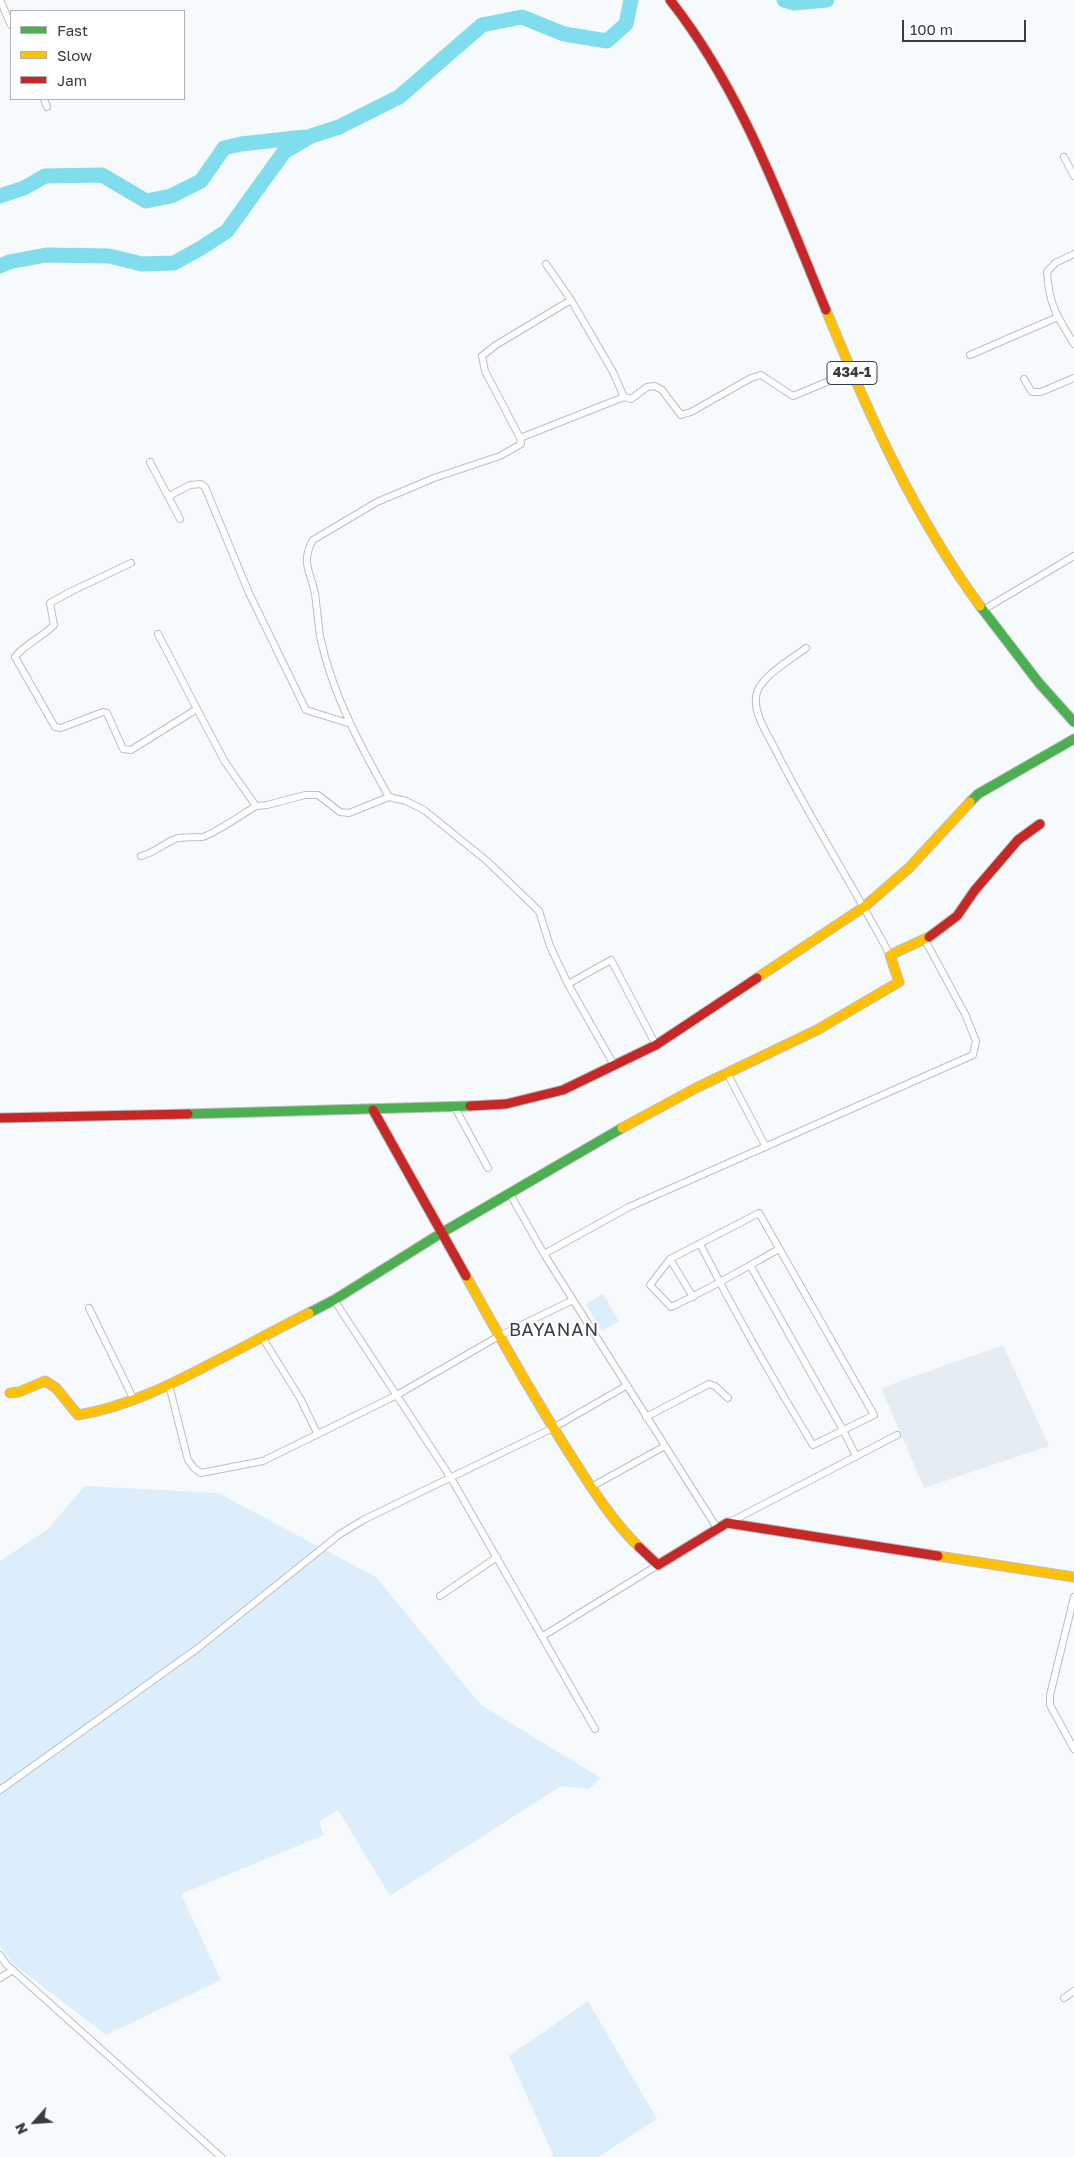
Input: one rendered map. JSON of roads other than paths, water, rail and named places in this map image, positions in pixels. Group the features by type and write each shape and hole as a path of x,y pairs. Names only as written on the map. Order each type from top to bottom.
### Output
{"street":[{"path":"0,0 10,23"},
{"name":"434-1","path":"670,0 709,56 751,133 814,279 851,372 910,494 953,567 983,610 1046,692 1074,722"},
{"path":"44,100 47,107"},
{"path":"1064,157 1074,176"},
{"path":"1074,254 1055,263 1047,272 1048,294 1058,317 1074,344"},
{"path":"546,264 571,300 613,372 624,397"},
{"path":"389,797 348,722 329,669 320,636 315,593 306,564 308,550 313,540 377,502 434,478 500,456 521,444 520,438 486,371 482,356 496,345 571,300"},
{"path":"970,355 1058,317"},
{"path":"520,438 624,397 631,399 647,387 656,386 662,390 681,415 686,415 751,378 761,375 793,396 851,372"},
{"path":"1024,379 1032,392 1042,392 1074,378"},
{"path":"150,462 180,518"},
{"path":"169,496 190,485 201,484 205,487 250,593 299,690 306,710 348,722"},
{"path":"983,610 1074,556"},
{"path":"131,563 50,603 54,625 33,643 18,651 15,656 55,727 61,728 103,712 107,713 123,749 131,750 197,710"},
{"path":"158,634 226,762 256,806"},
{"path":"10,1393 20,1392 45,1381 56,1386 70,1410 78,1415 101,1411 134,1400 169,1385 334,1300 442,1232 510,1194 599,1140 727,1073 817,1030 899,982 890,955 801,799 759,716 756,696 761,682 806,648"},
{"path":"0,1118 373,1110 506,1104 563,1090 656,1045 864,907 909,868 978,794 1074,739"},
{"path":"141,856 150,854 177,838 203,837 256,806 267,806 305,795 318,795 340,812 349,813 389,797 406,801 424,810 487,861 539,911 550,946 568,984 614,1065"},
{"path":"890,955 925,940 957,916 975,890 1018,840 1040,824"},
{"path":"544,1254 629,1208 895,1088 973,1055 976,1041 969,1023 925,940"},
{"path":"568,984 611,960 656,1045"},
{"path":"727,1073 766,1147"},
{"path":"454,1106 488,1168"},
{"path":"373,1110 499,1336 553,1428 591,1487 625,1534 658,1565"},
{"path":"510,1194 544,1254 717,1528"},
{"path":"700,1244 720,1282 780,1390 813,1445 874,1415 759,1213 670,1259 650,1285 671,1307 693,1297 720,1282 750,1265 779,1250"},
{"path":"670,1259 693,1297"},
{"path":"750,1265 844,1430 856,1456"},
{"path":"334,1300 451,1478 595,1729"},
{"path":"169,1385 188,1460 194,1468 201,1473 263,1462 317,1433 397,1395 499,1336 573,1300"},
{"path":"89,1308 134,1400"},
{"path":"262,1337 300,1398 317,1433"},
{"path":"646,1417 709,1384 715,1386 728,1398"},
{"path":"0,1790 198,1648 340,1534 365,1519 553,1428 626,1386"},
{"path":"543,1636 717,1528 897,1435"},
{"path":"591,1487 664,1446"},
{"path":"727,1523 1074,1577"},
{"path":"440,1596 497,1557"},
{"path":"1074,1597 1050,1696 1050,1705 1074,1749"},
{"path":"0,1955 13,1970 221,2157"},
{"path":"0,1978 13,1970"},
{"path":"1064,1998 1074,1991"}],"waterway":[{"path":"0,266 9,262 46,255 109,256 142,264 174,263 227,231 284,152 311,136 339,127 399,97 482,25 522,17 564,34 607,41 626,24 631,0"},
{"path":"784,0 794,3 827,0"},
{"path":"0,196 24,188 45,176 102,175 146,201 171,196 201,181 224,148 241,144 304,137"}],"district":[{"name":"BAYANAN","path":"554,1330"}]}
